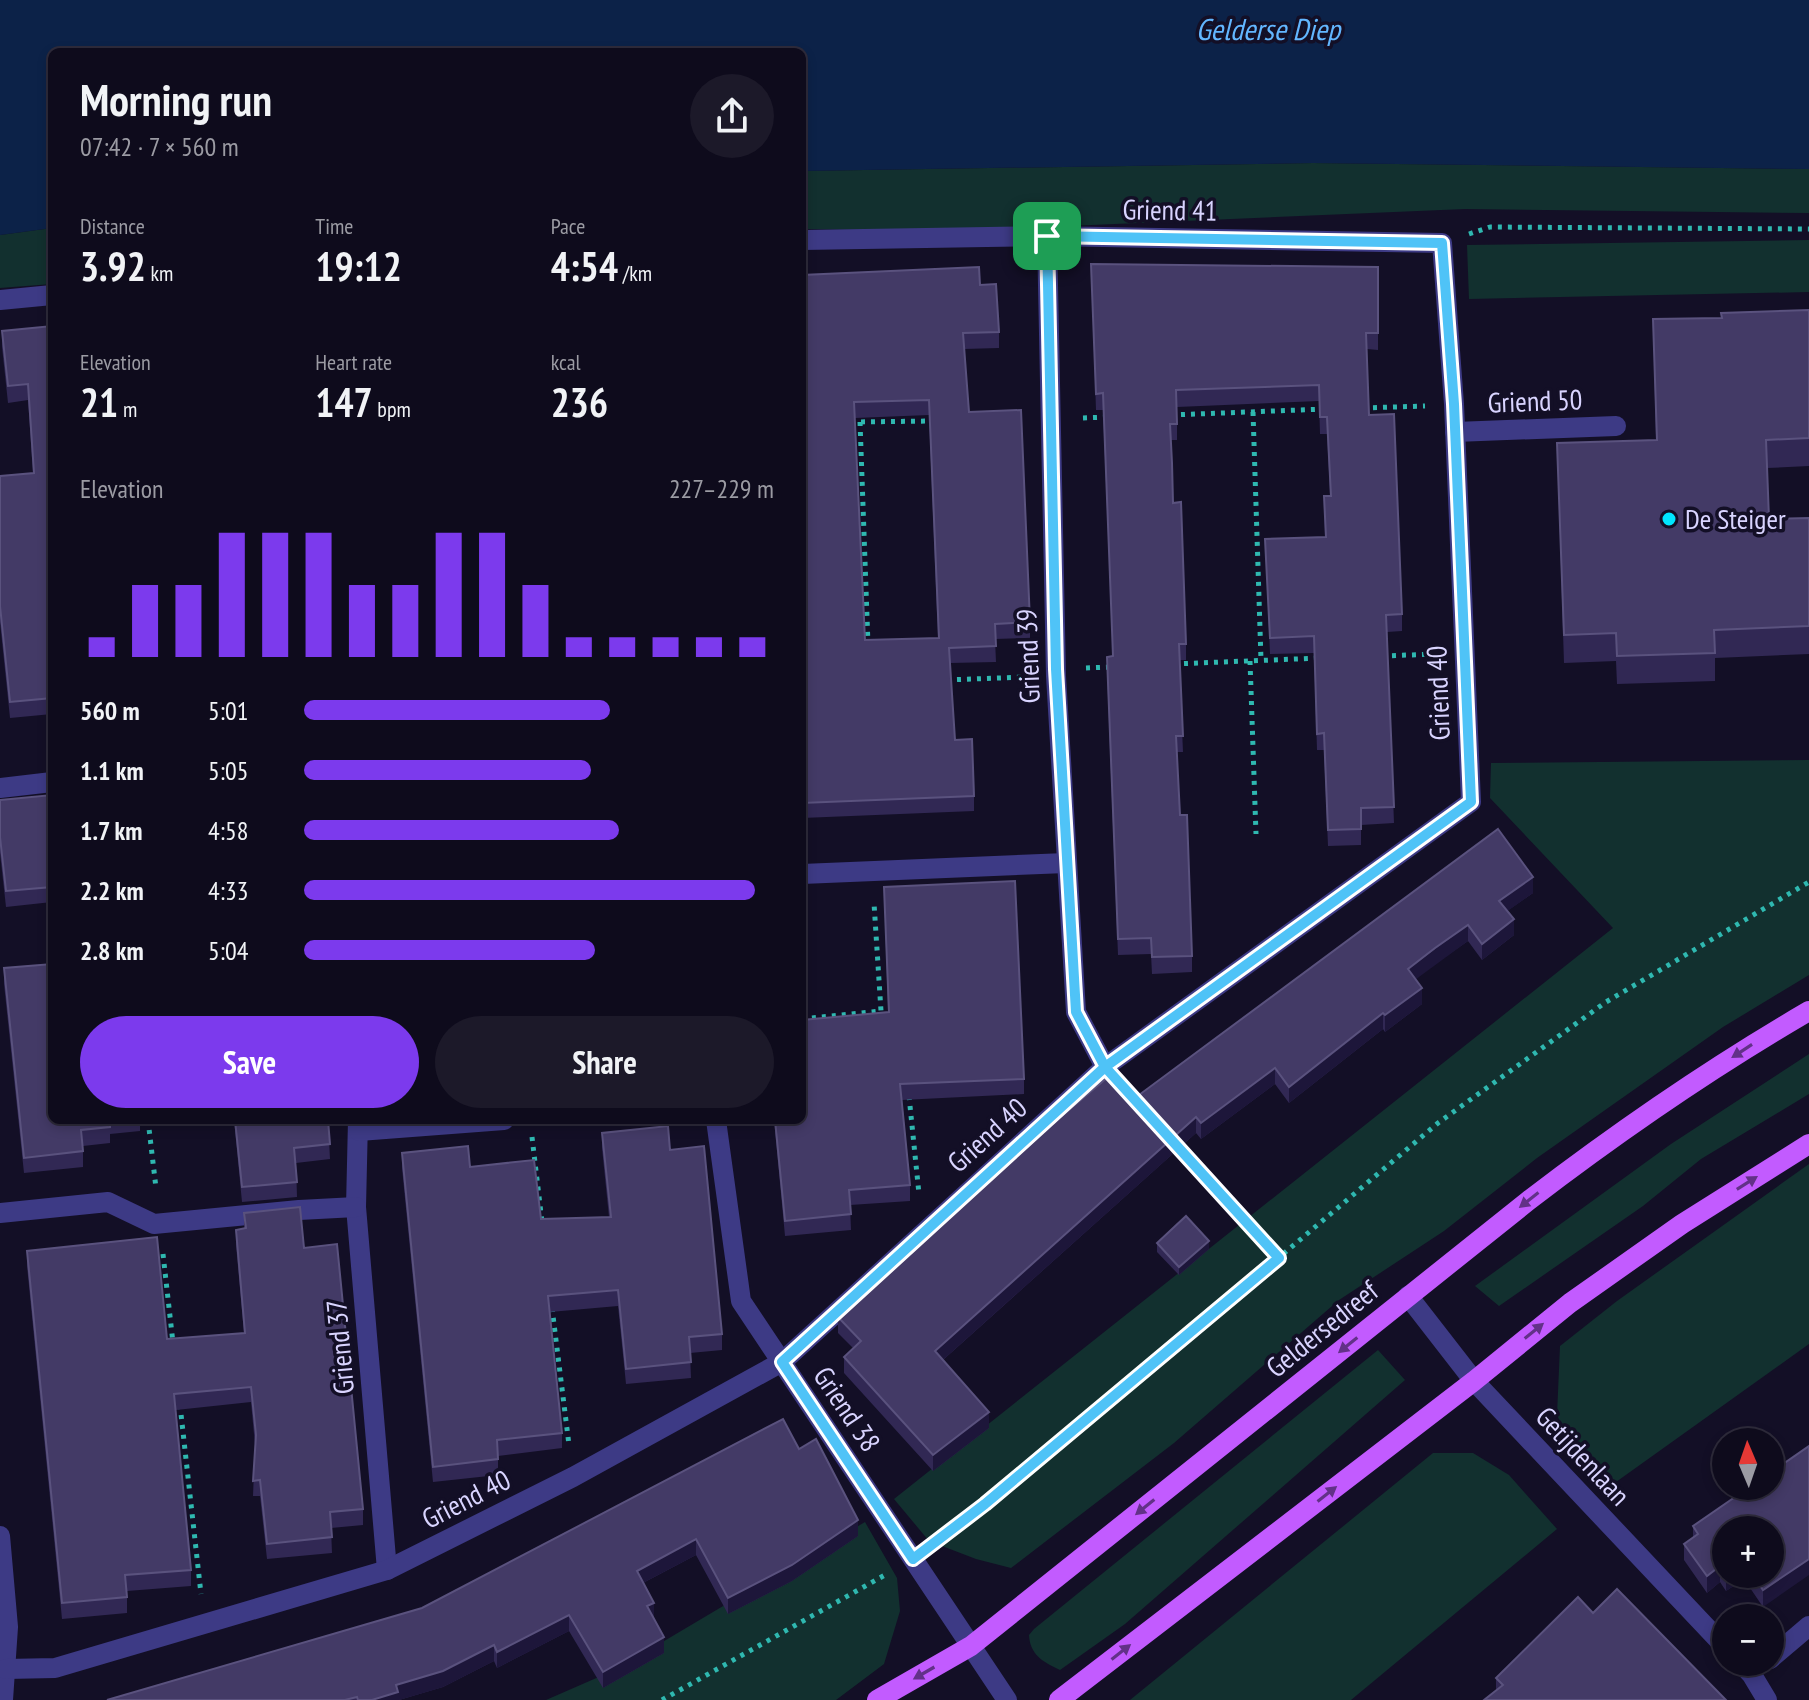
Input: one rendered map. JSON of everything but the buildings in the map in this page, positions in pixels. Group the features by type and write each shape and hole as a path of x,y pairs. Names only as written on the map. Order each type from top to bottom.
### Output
{"main road":[{"name":"Geldersedreef","path":"877,1700 971,1646 1408,1296 1615,1135 1756,1042 1809,1011"},
{"path":"1059,1700 1474,1381 1570,1303 1682,1224 1809,1144"}],"street":[{"name":"Griend 41","path":"806,240 1047,236 1442,243"},
{"name":"Griend 39","path":"1047,236 1056,672 1076,1012 1105,1067"},
{"name":"Griend 40","path":"6,1669 55,1668 387,1570 573,1477 782,1362 1105,1067 1471,802 1454,404 1442,243"},
{"path":"0,300 48,295"},
{"name":"Griend 50","path":"1455,432 1616,426"},
{"path":"0,788 48,782"},
{"path":"806,874 1066,863"},
{"path":"358,1126 407,1124"},
{"name":"Griend 38","path":"717,1124 741,1301 1007,1700"},
{"name":"Griend 37","path":"358,1126 356,1207 387,1570"},
{"path":"0,1213 108,1202 160,1224 356,1207"},
{"name":"Getijdenlaan","path":"1408,1296 1474,1381 1712,1633"},
{"path":"0,1536 8,1627 3,1700"},
{"path":"1784,1644 1809,1626"},
{"path":"1760,1676 1767,1700"}],"path":[{"path":"1442,243 1490,227 1809,229"},
{"path":"1361,408 1454,404"},
{"path":"1159,415 1330,409"},
{"path":"1253,412 1261,660"},
{"path":"1050,419 1112,417"},
{"path":"845,423 939,421"},
{"path":"860,422 869,653"},
{"path":"1371,656 1464,652"},
{"path":"1161,664 1324,658"},
{"path":"1250,661 1256,834"},
{"path":"932,681 1116,666"},
{"path":"872,871 881,1011"},
{"path":"662,1700 913,1559 985,1504 1438,1123 1606,1002 1809,882"},
{"path":"806,1019 881,1011 891,1018"},
{"path":"908,1089 923,1231"},
{"path":"148,1124 173,1347"},
{"path":"1166,1134 1279,1258"},
{"path":"532,1136 543,1229"},
{"path":"552,1306 573,1477"},
{"path":"178,1393 204,1623"}],"green space":[{"path":"1313,163 1809,169 1809,213 1465,209 951,231 806,229 806,171"},
{"path":"48,229 48,284 0,288 0,235"},
{"path":"1809,240 1809,292 1469,299 1467,245"},
{"path":"1809,760 1809,975 1723,1027 1537,1158 1444,1231 1339,1300 1174,1443 1011,1568 929,1541 894,1499 1613,928 1490,798 1491,763"},
{"path":"1809,1054 1809,1094 1701,1159 1643,1206 1499,1306 1475,1286 1671,1144"},
{"path":"1809,1164 1809,1344 1602,1492 1578,1461 1557,1415 1560,1346 1617,1301"},
{"path":"1378,1350 1405,1380 1125,1624 1060,1670 1038,1657 1029,1635 1034,1629"},
{"path":"1433,1453 1473,1453 1509,1475 1557,1529 1351,1700 1130,1700"},
{"path":"865,1522 897,1578 900,1611 884,1664 836,1700 546,1700 617,1669"}],"water":[{"name":"Gelderse Diep","path":"0,0 1809,0 1809,169 1313,163 806,171 806,48 48,48 48,229 0,235"}],"place":[{"name":"De Steiger","path":"1669,519"}],"route":[{"path":"1047,236 1056,669 1076,1012 1105,1067 782,1362 913,1559 985,1504 1279,1258 1105,1067 1471,802 1454,404 1442,243 1047,236"}]}
